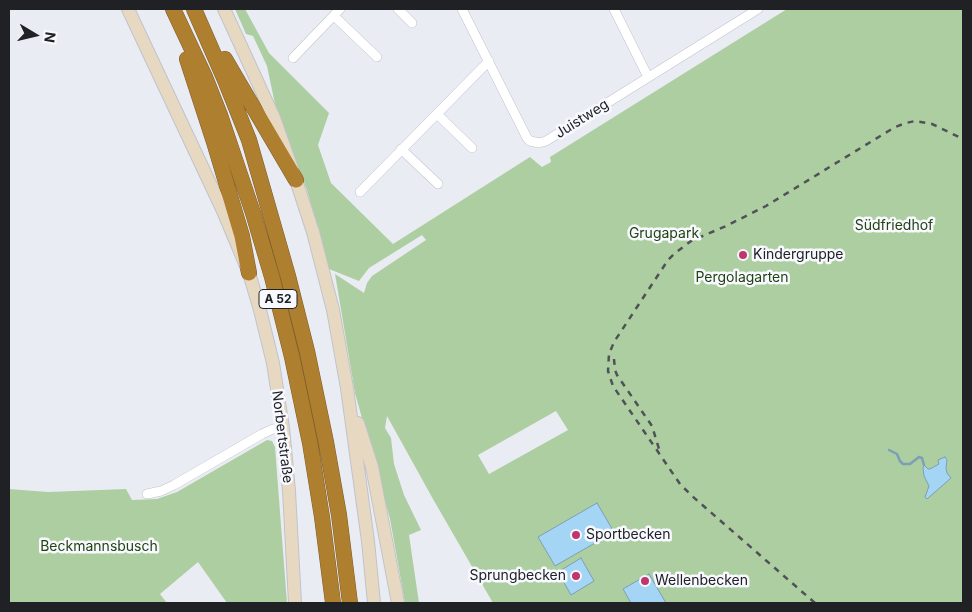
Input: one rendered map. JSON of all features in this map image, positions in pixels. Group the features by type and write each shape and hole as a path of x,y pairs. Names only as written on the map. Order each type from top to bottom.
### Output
{"highway":[{"path":"168,9 190,66 214,142 242,236 250,273"},
{"name":"A 52","path":"173,9 205,76 223,123 253,213 278,301 302,400 310,443 333,603"},
{"path":"195,9 296,180"},
{"name":"A 52","path":"195,9 249,140 288,276 307,351 326,442 339,515 350,603"}],"main road":[{"name":"Norbertstraße","path":"128,9 210,181 250,273 267,338 283,428 289,491 295,603"},
{"path":"224,9 274,118 312,232 333,310 347,388 368,541 374,603"},
{"path":"347,388 372,467 398,603"}],"street":[{"path":"398,9 412,23"},
{"name":"Juistweg","path":"462,9 527,138 530,141 539,143 546,141 758,9"},
{"path":"614,9 648,77"},
{"path":"292,58 337,12 377,57"},
{"path":"360,192 489,61"},
{"path":"437,114 472,148"},
{"path":"401,150 438,184"},
{"path":"147,494 161,491 174,485 262,434 273,429 283,428"}],"green space":[{"name":"Grugapark","path":"235,9 245,9 269,53 329,113 318,145 331,183 393,244 530,157 542,167 551,162 550,157 787,9 963,9 963,603 493,603 387,416 385,428 391,438 394,464 404,495 421,530 409,535 419,603 405,603 390,519 355,393 335,274 364,293 367,283 372,276 426,240 422,235 369,268 359,281 329,269 307,190 276,109 267,66 253,36 246,34","holes":["556,411 568,430 489,474 478,455"]},
{"name":"Beckmannsbusch","path":"267,440 272,441 275,447 287,603 227,603 198,562 160,594 167,603 9,603 9,489 48,492 126,489 132,500 157,499 177,492"}],"water":[{"path":"945,457 947,460 947,473 951,478 927,499 925,497 929,486 924,476 924,465 930,469 939,464 938,460"},
{"name":"Sportbecken","path":"597,503 614,532 555,566 538,537"},
{"name":"Sprungbecken","path":"581,558 594,581 571,595 558,572"},
{"name":"Wellenbecken","path":"649,574 666,603 631,603 623,589"}],"waterway":[{"path":"889,450 897,454 903,464 910,464 919,457 922,458 924,465"}],"railway":[{"path":"815,603 680,484 613,386 608,371 609,354 614,342 668,260 691,241 766,206 895,127 915,121 932,124 963,139"},
{"path":"614,359 617,375 652,426 659,449"}],"place":[{"name":"Kindergruppe","path":"743,255"},
{"name":"Sportbecken","path":"576,535"},
{"name":"Sprungbecken","path":"576,576"},
{"name":"Wellenbecken","path":"645,581"}],"park label":[{"name":"Südfriedhof","path":"894,226"},
{"name":"Pergolagarten","path":"742,278"}]}
